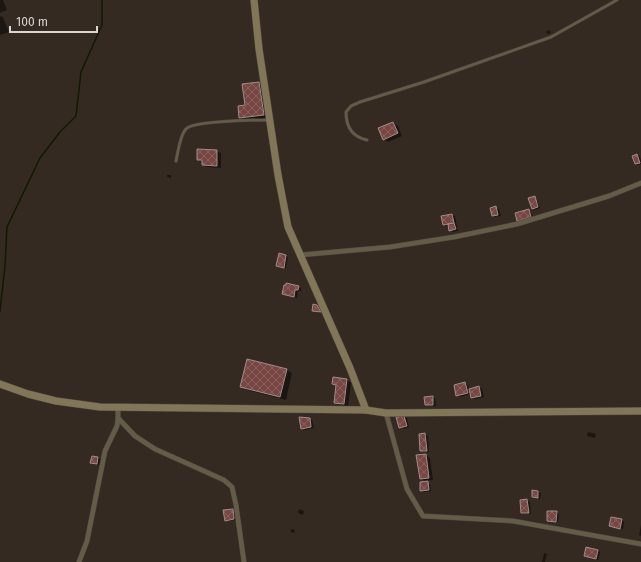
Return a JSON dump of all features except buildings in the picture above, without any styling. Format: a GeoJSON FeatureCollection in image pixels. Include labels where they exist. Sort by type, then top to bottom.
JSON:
{"type":"FeatureCollection","features":[{"type":"Feature","properties":{"kind":"street"},"geometry":{"type":"LineString","coordinates":[[254,0],[269,120],[288,226],[350,368],[366,410]]}},
{"type":"Feature","properties":{"kind":"street"},"geometry":{"type":"LineString","coordinates":[[300,255],[390,247],[454,237],[517,224],[609,196],[641,184]]}},
{"type":"Feature","properties":{"kind":"street"},"geometry":{"type":"LineString","coordinates":[[2,385],[28,394],[56,401],[118,408],[366,410],[386,413],[641,411]]}},
{"type":"Feature","properties":{"kind":"street"},"geometry":{"type":"LineString","coordinates":[[79,562],[87,541],[106,451],[117,426],[118,408]]}},
{"type":"Feature","properties":{"kind":"street"},"geometry":{"type":"LineString","coordinates":[[386,413],[407,489],[423,516],[513,521],[641,544]]}},
{"type":"Feature","properties":{"kind":"street"},"geometry":{"type":"LineString","coordinates":[[118,418],[135,436],[155,449],[224,480],[232,488],[236,505],[244,562]]}},
{"type":"Feature","properties":{"kind":"lane"},"geometry":{"type":"LineString","coordinates":[[367,140],[352,134],[348,126],[346,112],[351,106],[551,37],[617,0]]}},
{"type":"Feature","properties":{"kind":"lane"},"geometry":{"type":"LineString","coordinates":[[176,161],[182,136],[186,128],[189,126],[200,123],[269,120]]}},
{"type":"Feature","properties":{"kind":"waterway"},"geometry":{"type":"LineString","coordinates":[[0,311],[5,266],[7,227],[40,158],[60,132],[76,116],[81,72],[102,25],[102,0]]}}]}
